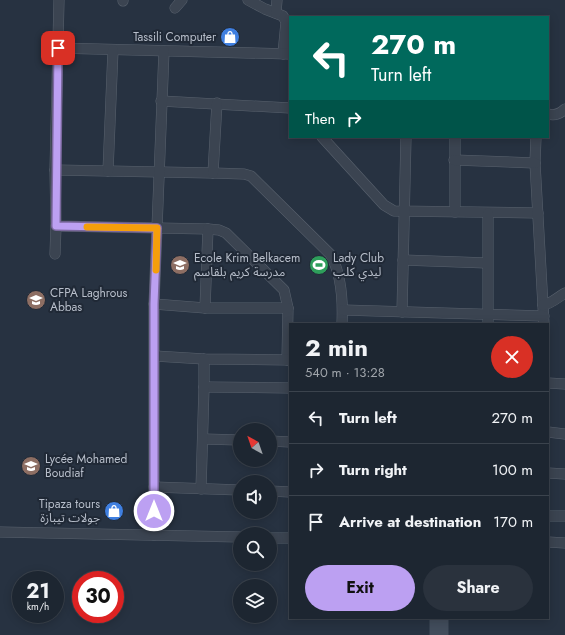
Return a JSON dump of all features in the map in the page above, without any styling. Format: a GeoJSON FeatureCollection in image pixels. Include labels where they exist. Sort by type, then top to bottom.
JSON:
{"type":"FeatureCollection","features":[{"type":"Feature","properties":{"kind":"street"},"geometry":{"type":"LineString","coordinates":[[55,254],[55,170],[60,0]]}},
{"type":"Feature","properties":{"kind":"street"},"geometry":{"type":"LineString","coordinates":[[175,8],[182,0]]}},
{"type":"Feature","properties":{"kind":"street"},"geometry":{"type":"LineString","coordinates":[[276,13],[277,0]]}},
{"type":"Feature","properties":{"kind":"street"},"geometry":{"type":"LineString","coordinates":[[58,48],[287,54],[286,22],[283,16],[253,1]]}},
{"type":"Feature","properties":{"kind":"street"},"geometry":{"type":"LineString","coordinates":[[108,171],[113,50]]}},
{"type":"Feature","properties":{"kind":"street"},"geometry":{"type":"LineString","coordinates":[[154,535],[154,304],[164,51]]}},
{"type":"Feature","properties":{"kind":"street"},"geometry":{"type":"LineString","coordinates":[[161,101],[289,108]]}},
{"type":"Feature","properties":{"kind":"street"},"geometry":{"type":"LineString","coordinates":[[213,173],[217,103]]}},
{"type":"Feature","properties":{"kind":"street"},"geometry":{"type":"LineString","coordinates":[[549,114],[557,115],[565,109]]}},
{"type":"Feature","properties":{"kind":"street"},"geometry":{"type":"LineString","coordinates":[[323,138],[387,208],[394,211],[538,213]]}},
{"type":"Feature","properties":{"kind":"street"},"geometry":{"type":"LineString","coordinates":[[402,312],[403,212],[406,138]]}},
{"type":"Feature","properties":{"kind":"street"},"geometry":{"type":"LineString","coordinates":[[455,138],[455,212]]}},
{"type":"Feature","properties":{"kind":"street"},"geometry":{"type":"LineString","coordinates":[[343,310],[402,312],[488,319],[544,320],[535,163],[536,138]]}},
{"type":"Feature","properties":{"kind":"street"},"geometry":{"type":"LineString","coordinates":[[454,160],[535,163]]}},
{"type":"Feature","properties":{"kind":"street"},"geometry":{"type":"LineString","coordinates":[[55,170],[244,174],[254,178],[330,254],[338,270],[343,310],[342,323]]}},
{"type":"Feature","properties":{"kind":"street"},"geometry":{"type":"LineString","coordinates":[[488,213],[488,319]]}},
{"type":"Feature","properties":{"kind":"street"},"geometry":{"type":"LineString","coordinates":[[56,226],[219,230],[229,236],[280,285],[285,292],[288,308],[289,360],[204,359],[155,356]]}},
{"type":"Feature","properties":{"kind":"street"},"geometry":{"type":"LineString","coordinates":[[206,308],[208,229]]}},
{"type":"Feature","properties":{"kind":"street"},"geometry":{"type":"LineString","coordinates":[[403,260],[487,263]]}},
{"type":"Feature","properties":{"kind":"street"},"geometry":{"type":"LineString","coordinates":[[543,305],[548,305],[565,293]]}},
{"type":"Feature","properties":{"kind":"street"},"geometry":{"type":"LineString","coordinates":[[154,304],[206,308],[288,308]]}},
{"type":"Feature","properties":{"kind":"street"},"geometry":{"type":"LineString","coordinates":[[201,489],[204,359]]}},
{"type":"Feature","properties":{"kind":"street"},"geometry":{"type":"LineString","coordinates":[[549,383],[565,384]]}},
{"type":"Feature","properties":{"kind":"street"},"geometry":{"type":"LineString","coordinates":[[204,387],[289,388]]}},
{"type":"Feature","properties":{"kind":"street"},"geometry":{"type":"LineString","coordinates":[[549,432],[565,434]]}},
{"type":"Feature","properties":{"kind":"street"},"geometry":{"type":"LineString","coordinates":[[203,439],[233,440]]}},
{"type":"Feature","properties":{"kind":"street"},"geometry":{"type":"LineString","coordinates":[[277,441],[289,442]]}},
{"type":"Feature","properties":{"kind":"street"},"geometry":{"type":"LineString","coordinates":[[549,473],[565,474]]}},
{"type":"Feature","properties":{"kind":"street"},"geometry":{"type":"LineString","coordinates":[[154,487],[233,490]]}},
{"type":"Feature","properties":{"kind":"street"},"geometry":{"type":"LineString","coordinates":[[277,491],[289,492]]}},
{"type":"Feature","properties":{"kind":"street"},"geometry":{"type":"LineString","coordinates":[[549,516],[565,516]]}},
{"type":"Feature","properties":{"kind":"street"},"geometry":{"type":"LineString","coordinates":[[0,532],[233,537]]}},
{"type":"Feature","properties":{"kind":"street"},"geometry":{"type":"LineString","coordinates":[[277,538],[289,538]]}},
{"type":"Feature","properties":{"kind":"street"},"geometry":{"type":"LineString","coordinates":[[549,542],[565,543]]}},
{"type":"Feature","properties":{"kind":"taxiway"},"geometry":{"type":"LineString","coordinates":[[439,619],[439,635]]}},
{"type":"Feature","properties":{"kind":"slow traffic"},"geometry":{"type":"LineString","coordinates":[[87,227],[157,228],[156,270]]}},
{"type":"Feature","properties":{"kind":"place","name":"Tassili Computer"},"geometry":{"type":"Point","coordinates":[230,37]}},
{"type":"Feature","properties":{"kind":"place","name":"Ecole Krim Belkacem مدرسة كريم بلقاسم"},"geometry":{"type":"Point","coordinates":[180,265]}},
{"type":"Feature","properties":{"kind":"place","name":"Lady Club ليدي كلب"},"geometry":{"type":"Point","coordinates":[319,265]}},
{"type":"Feature","properties":{"kind":"place","name":"CFPA Laghrous Abbas"},"geometry":{"type":"Point","coordinates":[36,300]}},
{"type":"Feature","properties":{"kind":"place","name":"Lycée Mohamed Boudiaf"},"geometry":{"type":"Point","coordinates":[31,466]}},
{"type":"Feature","properties":{"kind":"place","name":"Tipaza tours جولات تيبازة"},"geometry":{"type":"Point","coordinates":[114,511]}},
{"type":"Feature","properties":{"kind":"route"},"geometry":{"type":"LineString","coordinates":[[58,48],[55,170],[56,226],[157,228],[154,304],[154,511]]}}]}
